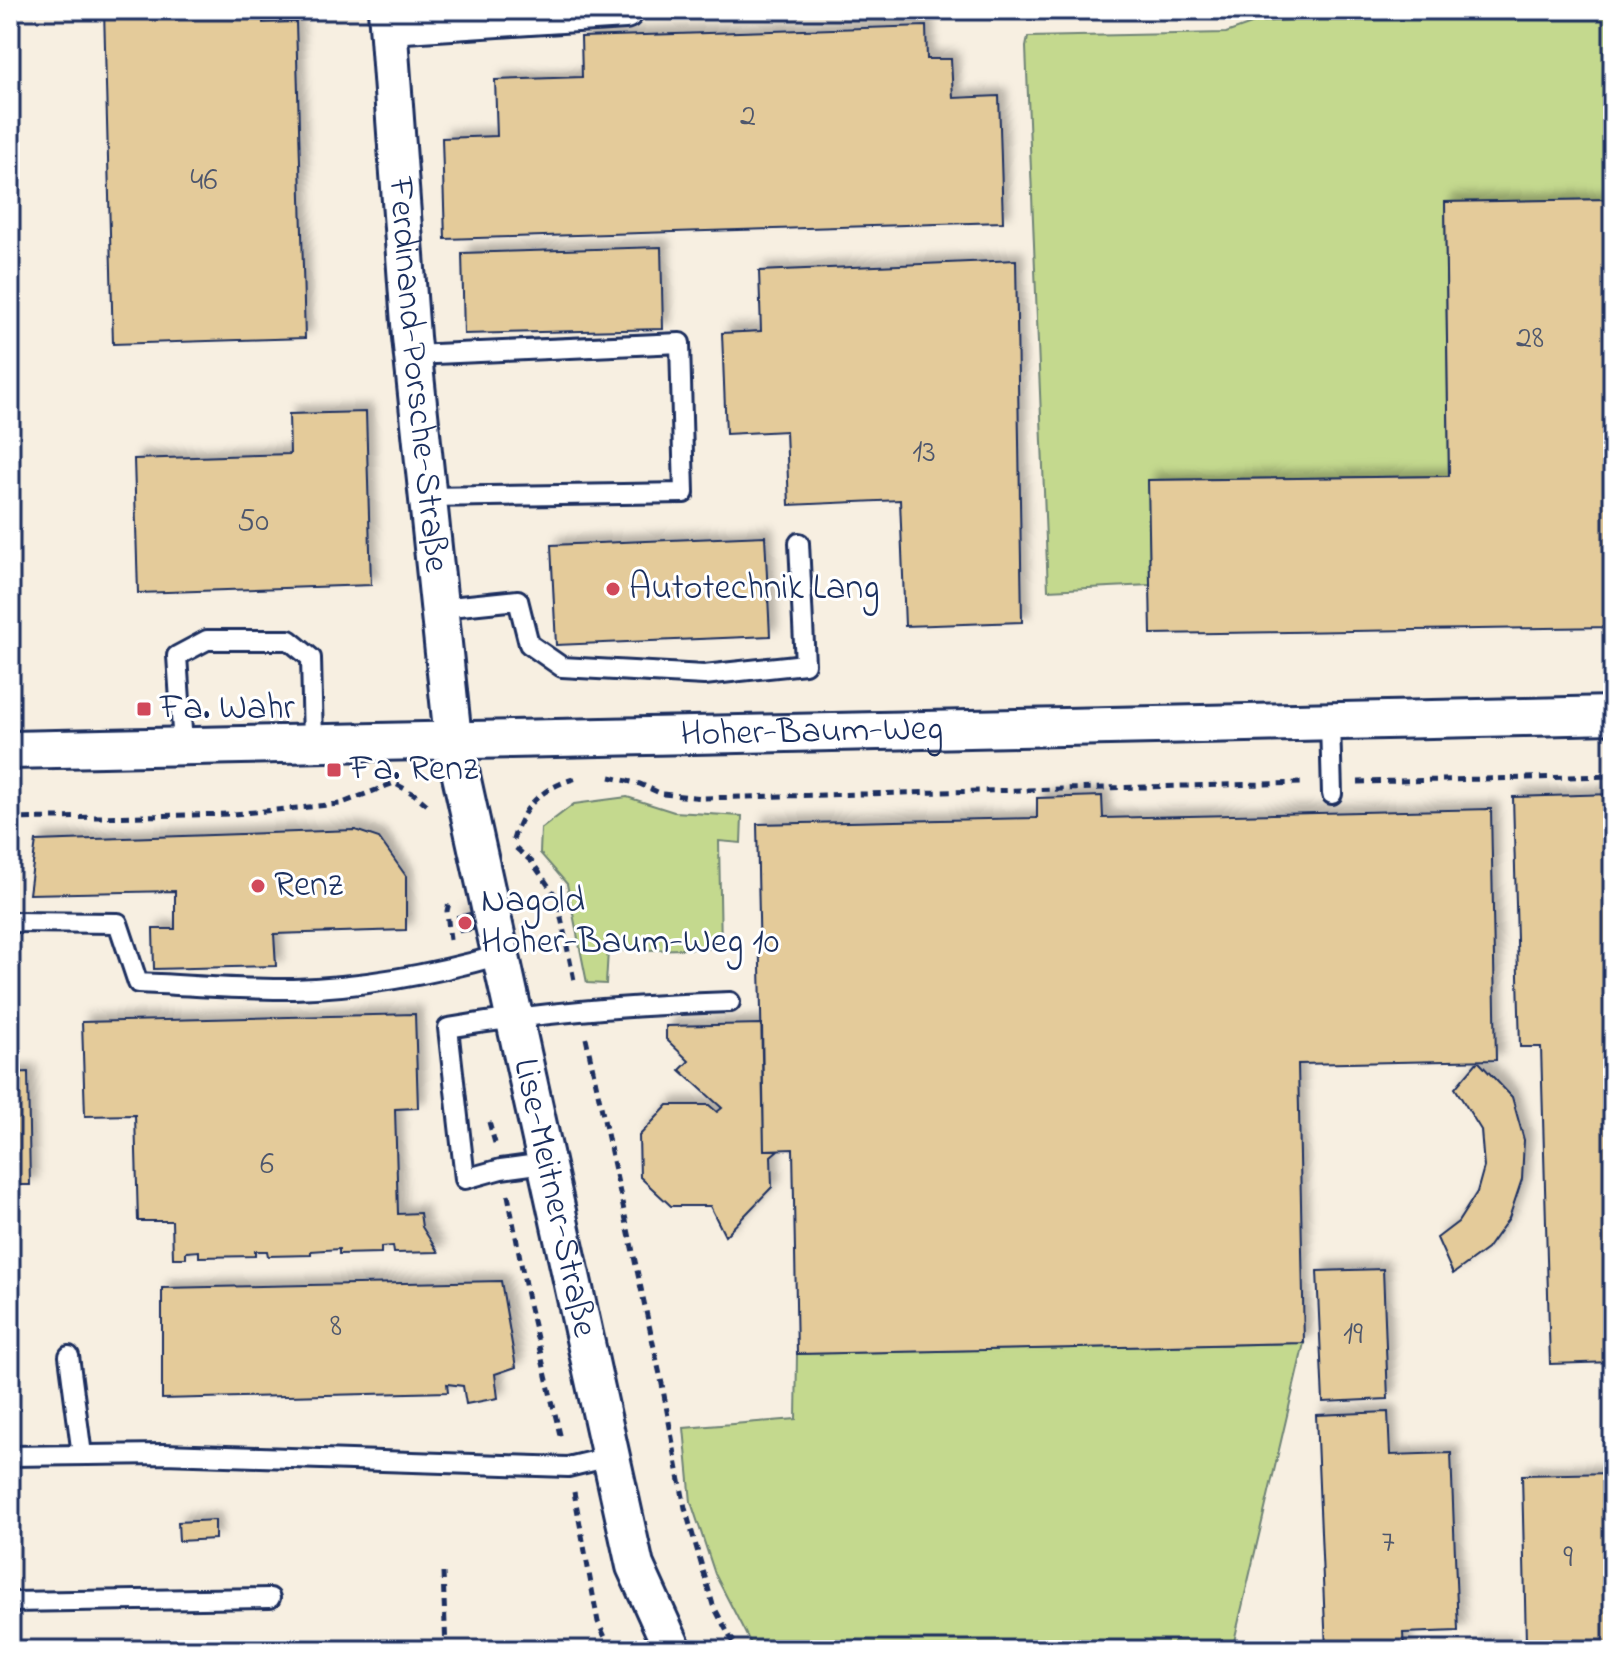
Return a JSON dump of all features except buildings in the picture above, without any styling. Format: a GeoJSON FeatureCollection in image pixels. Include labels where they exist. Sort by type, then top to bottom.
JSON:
{"type":"FeatureCollection","features":[{"type":"Feature","properties":{"kind":"street"},"geometry":{"type":"LineString","coordinates":[[388,18],[625,10]]}},
{"type":"Feature","properties":{"kind":"street","name":"Ferdinand-Porsche-Straße"},"geometry":{"type":"LineString","coordinates":[[388,18],[413,355],[453,739]]}},
{"type":"Feature","properties":{"kind":"street","name":"Hoher-Baum-Weg"},"geometry":{"type":"LineString","coordinates":[[10,750],[1613,715]]}},
{"type":"Feature","properties":{"kind":"street","name":"Lise-Meitner-Straße"},"geometry":{"type":"LineString","coordinates":[[453,739],[635,1566],[673,1650]]}},
{"type":"Feature","properties":{"kind":"lane"},"geometry":{"type":"LineString","coordinates":[[413,355],[680,343],[684,493],[428,497]]}},
{"type":"Feature","properties":{"kind":"lane"},"geometry":{"type":"LineString","coordinates":[[440,608],[518,600],[529,644],[562,667],[704,675],[805,664],[799,543]]}},
{"type":"Feature","properties":{"kind":"lane"},"geometry":{"type":"LineString","coordinates":[[183,745],[177,656],[207,640],[289,640],[311,658],[313,742]]}},
{"type":"Feature","properties":{"kind":"lane"},"geometry":{"type":"LineString","coordinates":[[1330,722],[1332,788]]}},
{"type":"Feature","properties":{"kind":"lane"},"geometry":{"type":"LineString","coordinates":[[10,922],[118,923],[138,983],[293,989],[457,968],[500,955]]}},
{"type":"Feature","properties":{"kind":"lane"},"geometry":{"type":"LineString","coordinates":[[545,1163],[501,1169],[465,1179],[448,1028],[513,1016],[643,1005],[730,1002]]}},
{"type":"Feature","properties":{"kind":"lane"},"geometry":{"type":"LineString","coordinates":[[69,1356],[82,1455]]}},
{"type":"Feature","properties":{"kind":"lane"},"geometry":{"type":"LineString","coordinates":[[10,1456],[164,1454],[568,1467],[610,1457]]}},
{"type":"Feature","properties":{"kind":"lane"},"geometry":{"type":"LineString","coordinates":[[10,1602],[270,1598]]}},
{"type":"Feature","properties":{"kind":"path"},"geometry":{"type":"LineString","coordinates":[[588,775],[555,784],[536,798],[516,828],[512,843],[532,862],[557,898],[662,1384],[685,1508],[713,1605],[730,1637],[741,1650]]}},
{"type":"Feature","properties":{"kind":"path"},"geometry":{"type":"LineString","coordinates":[[603,776],[640,784],[662,794],[703,798],[1332,788],[1613,776]]}},
{"type":"Feature","properties":{"kind":"path"},"geometry":{"type":"LineString","coordinates":[[10,819],[248,813],[340,804],[394,783],[414,794],[432,810]]}},
{"type":"Feature","properties":{"kind":"path"},"geometry":{"type":"LineString","coordinates":[[450,898],[448,930],[457,968]]}},
{"type":"Feature","properties":{"kind":"path"},"geometry":{"type":"LineString","coordinates":[[487,1113],[513,1214],[528,1300],[568,1467],[598,1622],[611,1650]]}},
{"type":"Feature","properties":{"kind":"path"},"geometry":{"type":"LineString","coordinates":[[443,1573],[446,1650]]}},
{"type":"Feature","properties":{"kind":"shaded area"},"geometry":{"type":"Polygon","coordinates":[[[10,10],[1455,10],[1257,22],[1226,33],[1028,38],[1048,589],[1148,480],[1445,202],[1613,199],[1613,1650],[1232,1650],[1304,1344],[795,1391],[796,1419],[684,1428],[691,1502],[715,1574],[754,1650],[10,1650],[10,10]]]}},
{"type":"Feature","properties":{"kind":"green space"},"geometry":{"type":"Polygon","coordinates":[[[1455,10],[1613,10],[1613,199],[1445,202],[1449,476],[1149,480],[1150,585],[1048,590],[1028,37],[1226,33],[1257,22],[1455,10]]]}},
{"type":"Feature","properties":{"kind":"green space"},"geometry":{"type":"Polygon","coordinates":[[[627,797],[674,812],[742,816],[741,843],[719,841],[721,948],[608,951],[606,984],[587,983],[567,884],[540,853],[541,829],[574,804],[627,797]]]}},
{"type":"Feature","properties":{"kind":"green space"},"geometry":{"type":"Polygon","coordinates":[[[1304,1343],[1232,1650],[754,1650],[715,1574],[691,1502],[684,1428],[796,1419],[797,1354],[1304,1343]]]}},
{"type":"Feature","properties":{"kind":"place","name":"Autotechnik Lang"},"geometry":{"type":"Point","coordinates":[613,589]}},
{"type":"Feature","properties":{"kind":"place","name":"Fa. Wahr"},"geometry":{"type":"Point","coordinates":[144,709]}},
{"type":"Feature","properties":{"kind":"place","name":"Fa. Renz"},"geometry":{"type":"Point","coordinates":[334,770]}},
{"type":"Feature","properties":{"kind":"place","name":"Renz"},"geometry":{"type":"Point","coordinates":[258,886]}},
{"type":"Feature","properties":{"kind":"place","name":"Nagold Hoher-Baum-Weg 10"},"geometry":{"type":"Point","coordinates":[465,923]}}]}
